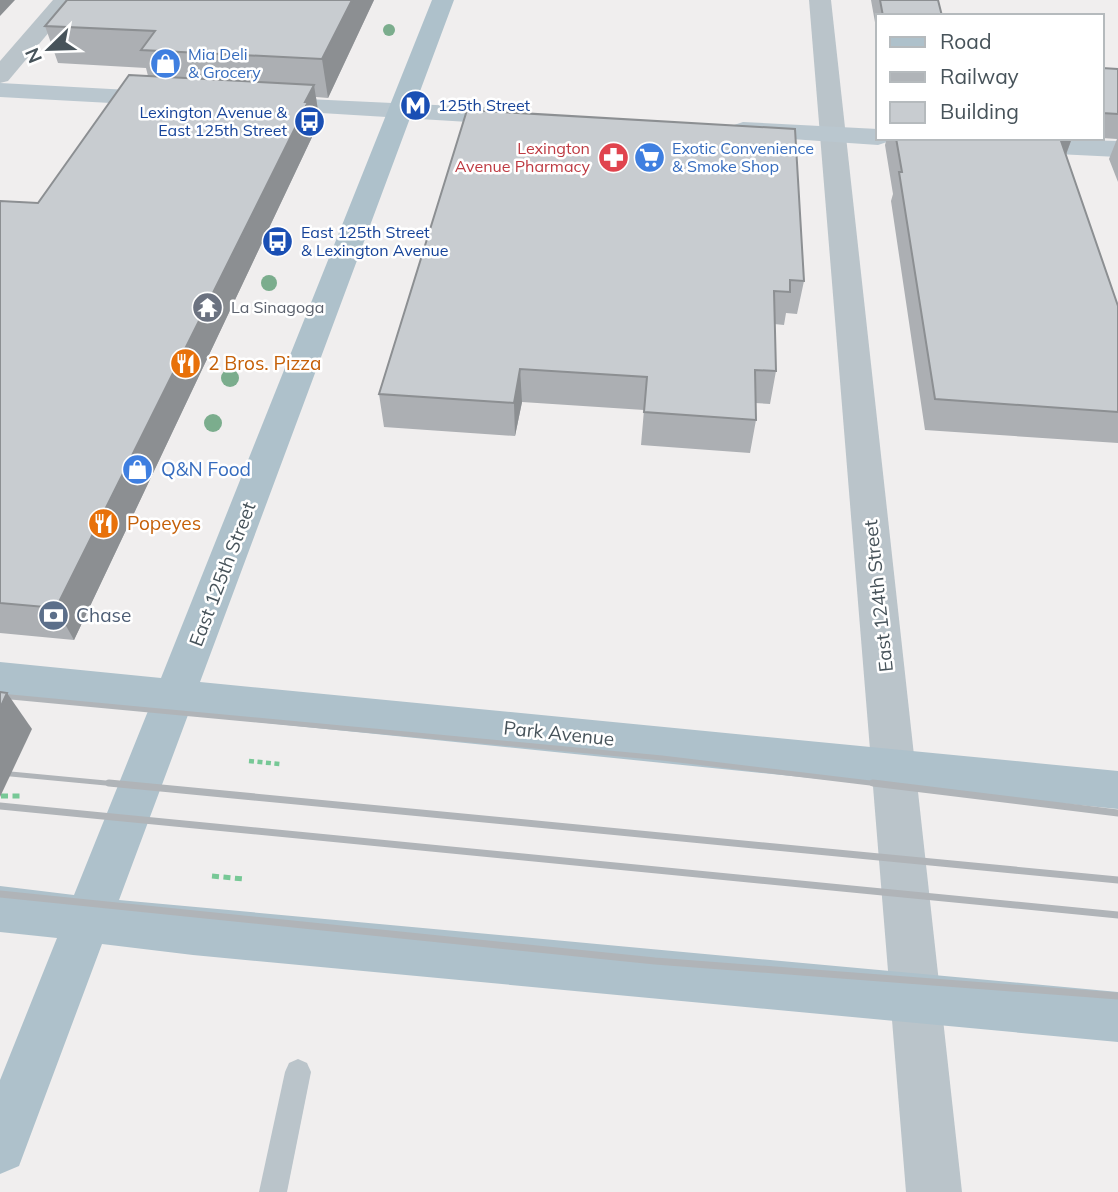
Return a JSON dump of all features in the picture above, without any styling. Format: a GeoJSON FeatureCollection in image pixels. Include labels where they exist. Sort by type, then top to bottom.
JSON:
{"type":"FeatureCollection","features":[{"type":"Feature","properties":{"kind":"main road","name":"East 125th Street"},"geometry":{"type":"LineString","coordinates":[[0,1147],[443,0]]}},
{"type":"Feature","properties":{"kind":"main road"},"geometry":{"type":"LineString","coordinates":[[0,90],[196,100]]}},
{"type":"Feature","properties":{"kind":"main road"},"geometry":{"type":"LineString","coordinates":[[236,103],[537,118]]}},
{"type":"Feature","properties":{"kind":"main road"},"geometry":{"type":"LineString","coordinates":[[717,128],[876,137]]}},
{"type":"Feature","properties":{"kind":"main road"},"geometry":{"type":"LineString","coordinates":[[985,142],[1118,149]]}},
{"type":"Feature","properties":{"kind":"main road","name":"Park Avenue"},"geometry":{"type":"LineString","coordinates":[[0,679],[174,694],[1118,790]]}},
{"type":"Feature","properties":{"kind":"main road"},"geometry":{"type":"LineString","coordinates":[[0,909],[193,932],[1118,1017]]}},
{"type":"Feature","properties":{"kind":"street"},"geometry":{"type":"LineString","coordinates":[[0,76],[65,0]]}},
{"type":"Feature","properties":{"kind":"street","name":"East 124th Street"},"geometry":{"type":"LineString","coordinates":[[820,0],[934,1192]]}},
{"type":"Feature","properties":{"kind":"lane"},"geometry":{"type":"LineString","coordinates":[[274,1192],[298,1072]]}},
{"type":"Feature","properties":{"kind":"path"},"geometry":{"type":"LineString","coordinates":[[249,761],[280,764]]}},
{"type":"Feature","properties":{"kind":"path"},"geometry":{"type":"LineString","coordinates":[[1,796],[21,796]]}},
{"type":"Feature","properties":{"kind":"path"},"geometry":{"type":"LineString","coordinates":[[212,876],[244,878]]}},
{"type":"Feature","properties":{"kind":"building"},"geometry":{"type":"Polygon","coordinates":[[[67,0],[352,0],[322,59],[141,50],[155,31],[45,26],[67,0]]]}},
{"type":"Feature","properties":{"kind":"building"},"geometry":{"type":"Polygon","coordinates":[[[880,0],[938,0],[942,14],[883,14],[880,0]]]}},
{"type":"Feature","properties":{"kind":"building"},"geometry":{"type":"Polygon","coordinates":[[[1104,68],[1118,69],[1118,114],[1104,113],[1104,68]]]}},
{"type":"Feature","properties":{"kind":"building"},"geometry":{"type":"Polygon","coordinates":[[[129,75],[314,85],[305,102],[308,102],[56,608],[0,603],[0,201],[38,203],[129,75]]]}},
{"type":"Feature","properties":{"kind":"building"},"geometry":{"type":"Polygon","coordinates":[[[467,110],[795,129],[804,281],[790,280],[790,292],[774,291],[776,371],[755,370],[756,420],[644,412],[647,377],[520,369],[514,403],[379,394],[467,110]]]}},
{"type":"Feature","properties":{"kind":"building"},"geometry":{"type":"Polygon","coordinates":[[[896,140],[1061,140],[1118,306],[1118,412],[935,399],[899,172],[902,172],[896,140]]]}},
{"type":"Feature","properties":{"kind":"building"},"geometry":{"type":"Polygon","coordinates":[[[0,692],[7,693],[0,708],[0,692]]]}},
{"type":"Feature","properties":{"kind":"railway"},"geometry":{"type":"LineString","coordinates":[[0,696],[662,758],[887,785]]}},
{"type":"Feature","properties":{"kind":"railway"},"geometry":{"type":"LineString","coordinates":[[0,773],[127,785]]}},
{"type":"Feature","properties":{"kind":"railway"},"geometry":{"type":"LineString","coordinates":[[109,783],[1118,880]]}},
{"type":"Feature","properties":{"kind":"railway"},"geometry":{"type":"LineString","coordinates":[[873,783],[1118,813]]}},
{"type":"Feature","properties":{"kind":"railway"},"geometry":{"type":"LineString","coordinates":[[0,806],[1118,915]]}},
{"type":"Feature","properties":{"kind":"railway"},"geometry":{"type":"LineString","coordinates":[[0,894],[655,961],[1118,996]]}},
{"type":"Feature","properties":{"kind":"place","name":"Mia Deli & Grocery"},"geometry":{"type":"Point","coordinates":[165,63]}},
{"type":"Feature","properties":{"kind":"place","name":"125th Street"},"geometry":{"type":"Point","coordinates":[415,105]}},
{"type":"Feature","properties":{"kind":"place","name":"Lexington Avenue & East 125th Street"},"geometry":{"type":"Point","coordinates":[310,121]}},
{"type":"Feature","properties":{"kind":"place","name":"Lexington Avenue Pharmacy"},"geometry":{"type":"Point","coordinates":[613,157]}},
{"type":"Feature","properties":{"kind":"place","name":"Exotic Convenience & Smoke Shop"},"geometry":{"type":"Point","coordinates":[649,157]}},
{"type":"Feature","properties":{"kind":"place","name":"East 125th Street & Lexington Avenue"},"geometry":{"type":"Point","coordinates":[278,241]}},
{"type":"Feature","properties":{"kind":"place","name":"La Sinagoga"},"geometry":{"type":"Point","coordinates":[208,307]}},
{"type":"Feature","properties":{"kind":"place","name":"2 Bros. Pizza"},"geometry":{"type":"Point","coordinates":[185,363]}},
{"type":"Feature","properties":{"kind":"place","name":"Q&N Food"},"geometry":{"type":"Point","coordinates":[138,469]}},
{"type":"Feature","properties":{"kind":"place","name":"Popeyes"},"geometry":{"type":"Point","coordinates":[104,523]}},
{"type":"Feature","properties":{"kind":"place","name":"Chase"},"geometry":{"type":"Point","coordinates":[53,615]}}]}
